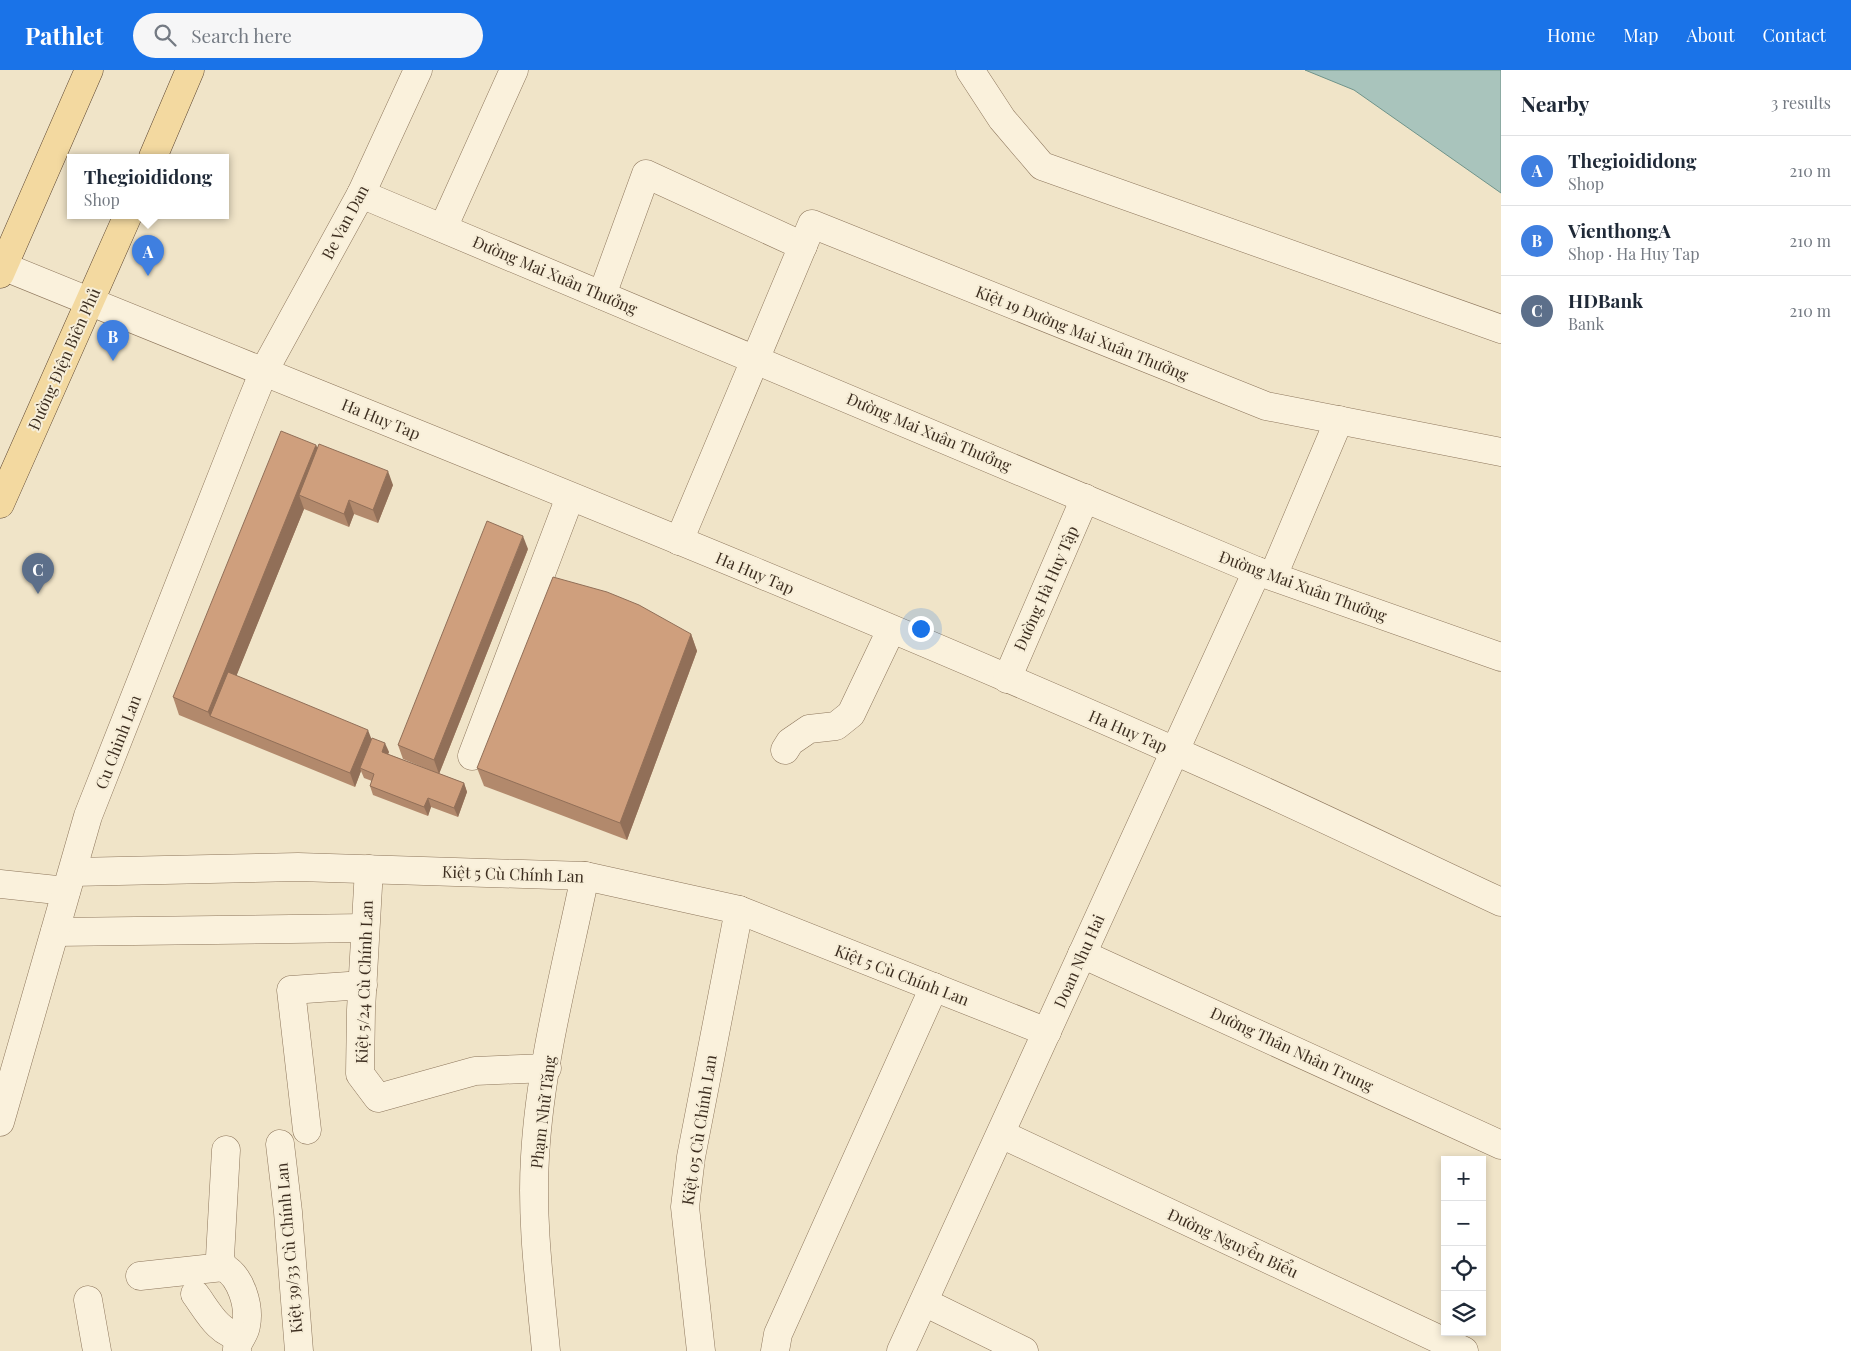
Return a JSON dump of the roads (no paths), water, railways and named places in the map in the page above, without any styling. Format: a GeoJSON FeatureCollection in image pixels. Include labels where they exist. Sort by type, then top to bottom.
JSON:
{"type":"FeatureCollection","features":[{"type":"Feature","properties":{"kind":"main road"},"geometry":{"type":"LineString","coordinates":[[1,269],[89,70]]}},
{"type":"Feature","properties":{"kind":"main road"},"geometry":{"type":"LineString","coordinates":[[154,154],[190,70]]}},
{"type":"Feature","properties":{"kind":"main road","name":"Đường Điện Biên Phủ"},"geometry":{"type":"LineString","coordinates":[[0,504],[126,219]]}},
{"type":"Feature","properties":{"kind":"street","name":"Be Van Dan"},"geometry":{"type":"LineString","coordinates":[[264,371],[361,194],[418,70]]}},
{"type":"Feature","properties":{"kind":"street"},"geometry":{"type":"LineString","coordinates":[[443,228],[514,70]]}},
{"type":"Feature","properties":{"kind":"street"},"geometry":{"type":"LineString","coordinates":[[970,70],[1002,119],[1042,166],[1501,329]]}},
{"type":"Feature","properties":{"kind":"street"},"geometry":{"type":"LineString","coordinates":[[602,295],[646,174],[803,246]]}},
{"type":"Feature","properties":{"kind":"street","name":"Đường Mai Xuân Thưởng"},"geometry":{"type":"LineString","coordinates":[[361,194],[1265,574],[1501,657]]}},
{"type":"Feature","properties":{"kind":"street","name":"Kiệt 19 Đường Mai Xuân Thưởng"},"geometry":{"type":"LineString","coordinates":[[755,360],[812,224],[1266,406],[1501,452]]}},
{"type":"Feature","properties":{"kind":"street","name":"Ha Huy Tap"},"geometry":{"type":"LineString","coordinates":[[1,269],[264,371],[891,630],[1174,750],[1501,902]]}},
{"type":"Feature","properties":{"kind":"street"},"geometry":{"type":"LineString","coordinates":[[679,541],[755,360]]}},
{"type":"Feature","properties":{"kind":"street","name":"Cu Chinh Lan"},"geometry":{"type":"LineString","coordinates":[[0,1122],[88,816],[264,371]]}},
{"type":"Feature","properties":{"kind":"street","name":"Doan Nhu Hai"},"geometry":{"type":"LineString","coordinates":[[901,1351],[1174,750],[1265,574],[1339,420]]}},
{"type":"Feature","properties":{"kind":"street"},"geometry":{"type":"LineString","coordinates":[[472,756],[570,497]]}},
{"type":"Feature","properties":{"kind":"street","name":"Đường Hà Huy Tập"},"geometry":{"type":"LineString","coordinates":[[1007,679],[1085,498]]}},
{"type":"Feature","properties":{"kind":"street"},"geometry":{"type":"LineString","coordinates":[[785,750],[790,742],[809,729],[836,726],[851,714],[891,630]]}},
{"type":"Feature","properties":{"kind":"street","name":"Kiệt 5 Cù Chính Lan"},"geometry":{"type":"LineString","coordinates":[[0,884],[69,882],[298,867],[585,876],[738,910],[1047,1032]]}},
{"type":"Feature","properties":{"kind":"street","name":"Kiệt 5/24 Cù Chính Lan"},"geometry":{"type":"LineString","coordinates":[[369,869],[360,1074],[378,1098],[475,1071],[546,1068]]}},
{"type":"Feature","properties":{"kind":"street","name":"Phạm Nhữ Tăng"},"geometry":{"type":"LineString","coordinates":[[546,1351],[536,1233],[535,1157],[546,1068],[585,876]]}},
{"type":"Feature","properties":{"kind":"street","name":"Kiệt 05 Cù Chính Lan"},"geometry":{"type":"LineString","coordinates":[[701,1351],[685,1207],[691,1157],[738,910]]}},
{"type":"Feature","properties":{"kind":"street"},"geometry":{"type":"LineString","coordinates":[[55,932],[366,928]]}},
{"type":"Feature","properties":{"kind":"street","name":"Đường Thân Nhân Trung"},"geometry":{"type":"LineString","coordinates":[[1082,954],[1501,1145]]}},
{"type":"Feature","properties":{"kind":"street"},"geometry":{"type":"LineString","coordinates":[[307,1130],[291,990],[363,985]]}},
{"type":"Feature","properties":{"kind":"street"},"geometry":{"type":"LineString","coordinates":[[774,1351],[778,1334],[934,987]]}},
{"type":"Feature","properties":{"kind":"street","name":"Đường Nguyễn Biểu"},"geometry":{"type":"LineString","coordinates":[[1001,1134],[1464,1351]]}},
{"type":"Feature","properties":{"kind":"street","name":"Kiệt 39/33 Cù Chính Lan"},"geometry":{"type":"LineString","coordinates":[[280,1144],[288,1212],[299,1351]]}},
{"type":"Feature","properties":{"kind":"street"},"geometry":{"type":"LineString","coordinates":[[223,1267],[220,1257],[226,1150]]}},
{"type":"Feature","properties":{"kind":"street"},"geometry":{"type":"LineString","coordinates":[[140,1276],[223,1267],[232,1271],[242,1291],[247,1316],[246,1328],[239,1344],[224,1330],[195,1294]]}},
{"type":"Feature","properties":{"kind":"street"},"geometry":{"type":"LineString","coordinates":[[88,1300],[96,1351]]}},
{"type":"Feature","properties":{"kind":"street"},"geometry":{"type":"LineString","coordinates":[[924,1302],[1024,1351]]}},
{"type":"Feature","properties":{"kind":"water"},"geometry":{"type":"Polygon","coordinates":[[[1305,70],[1501,70],[1501,193],[1354,90],[1305,70]]]}},
{"type":"Feature","properties":{"kind":"place","name":"Thegioididong"},"geometry":{"type":"Point","coordinates":[148,276]}},
{"type":"Feature","properties":{"kind":"place","name":"VienthongA"},"geometry":{"type":"Point","coordinates":[113,361]}},
{"type":"Feature","properties":{"kind":"place","name":"HDBank"},"geometry":{"type":"Point","coordinates":[38,594]}}]}
